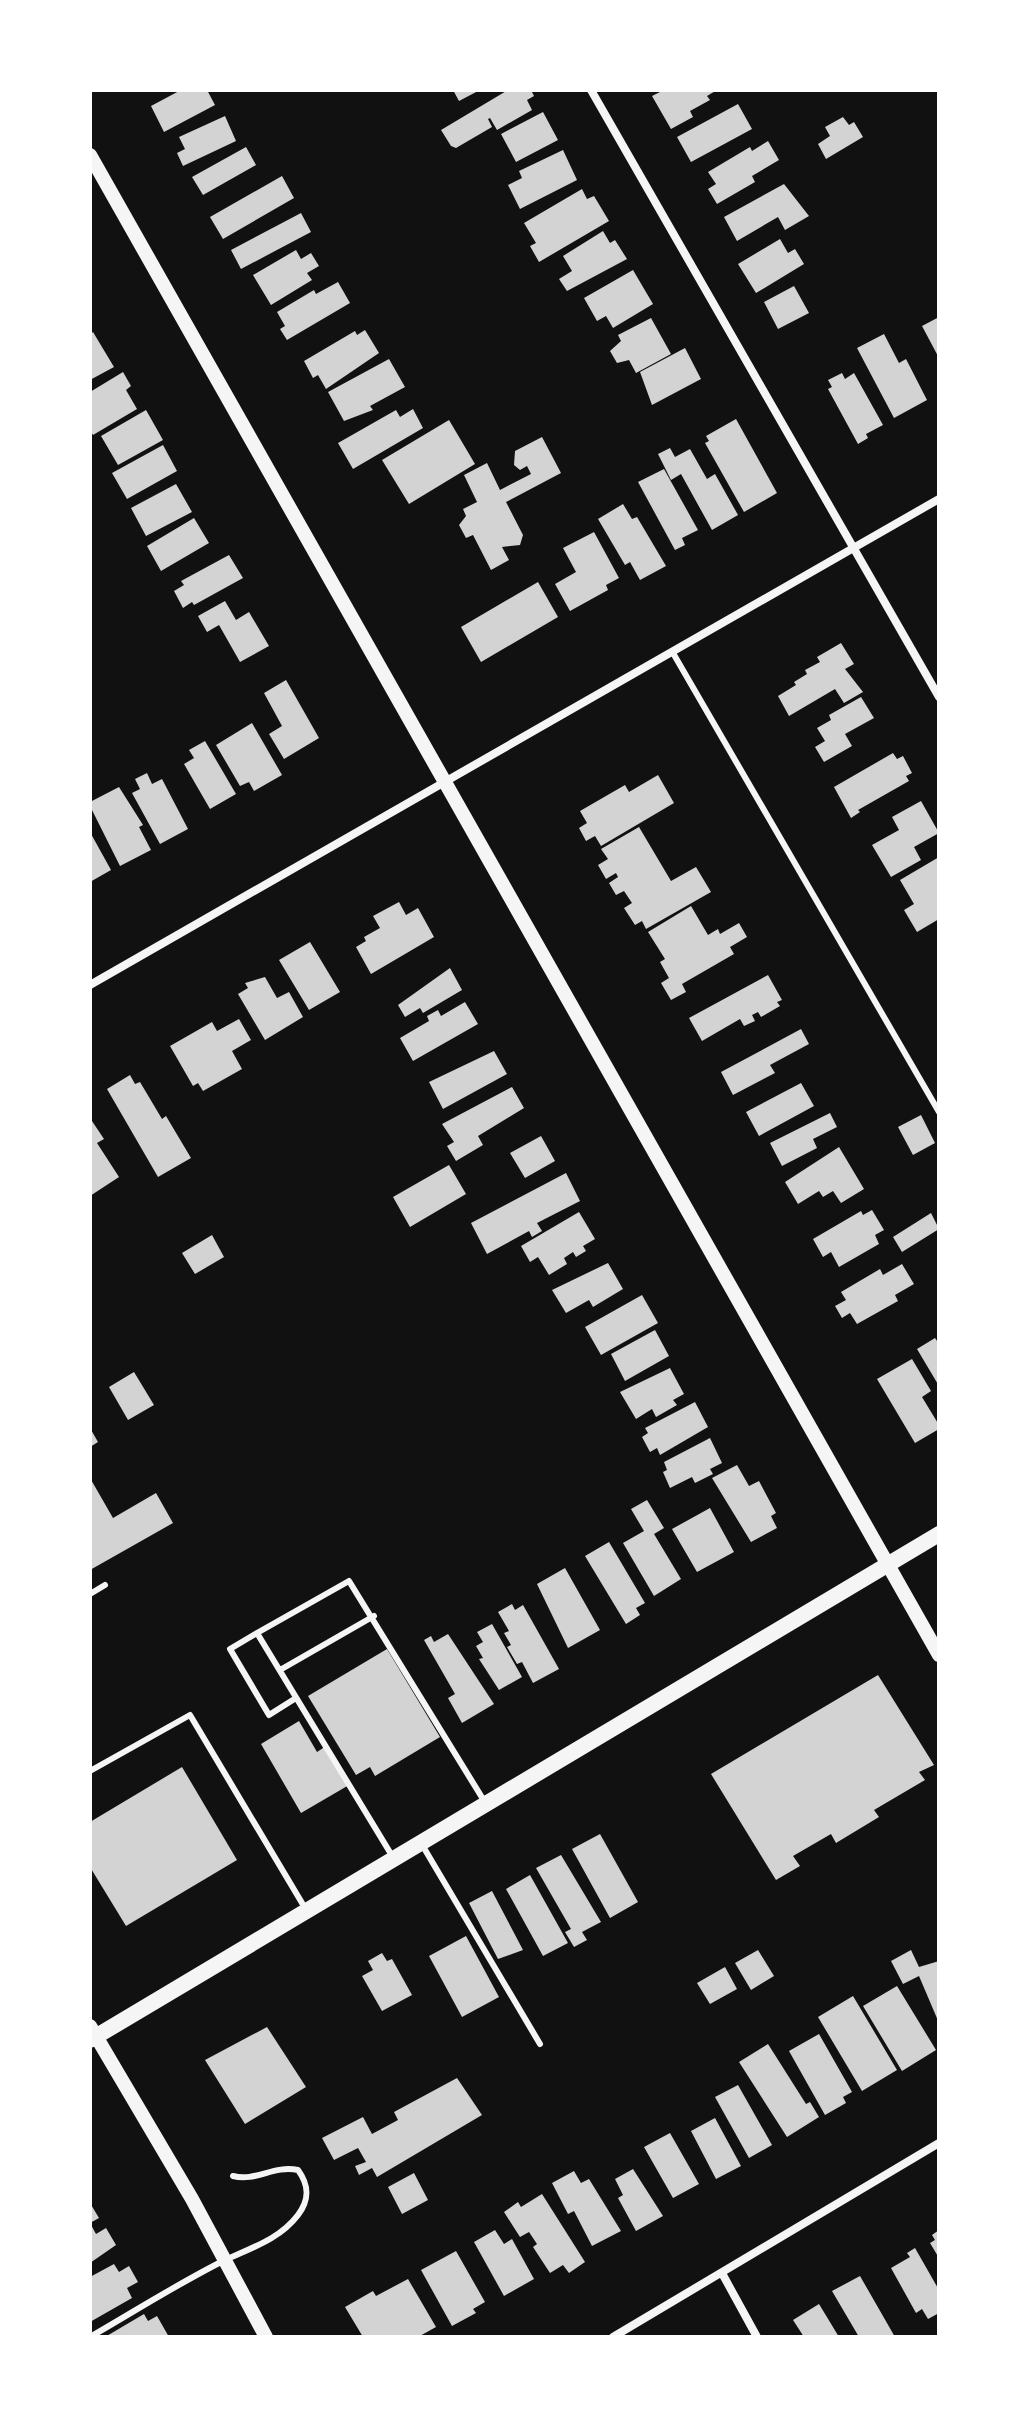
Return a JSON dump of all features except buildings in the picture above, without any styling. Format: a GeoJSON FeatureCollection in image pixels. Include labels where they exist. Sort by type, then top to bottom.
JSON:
{"type":"FeatureCollection","features":[{"type":"Feature","properties":{"kind":"main road"},"geometry":{"type":"LineString","coordinates":[[92,2034],[307,1911],[939,1534]]}},
{"type":"Feature","properties":{"kind":"street"},"geometry":{"type":"LineString","coordinates":[[591,90],[939,697]]}},
{"type":"Feature","properties":{"kind":"street"},"geometry":{"type":"LineString","coordinates":[[90,155],[939,1655]]}},
{"type":"Feature","properties":{"kind":"street"},"geometry":{"type":"LineString","coordinates":[[90,985],[445,785],[939,499]]}},
{"type":"Feature","properties":{"kind":"street"},"geometry":{"type":"LineString","coordinates":[[92,2034],[225,2260],[266,2337]]}},
{"type":"Feature","properties":{"kind":"street"},"geometry":{"type":"LineString","coordinates":[[613,2337],[723,2275],[939,2143]]}},
{"type":"Feature","properties":{"kind":"street"},"geometry":{"type":"LineString","coordinates":[[723,2275],[757,2337]]}},
{"type":"Feature","properties":{"kind":"lane"},"geometry":{"type":"LineString","coordinates":[[673,653],[939,1112]]}},
{"type":"Feature","properties":{"kind":"lane"},"geometry":{"type":"LineString","coordinates":[[296,1698],[269,1715],[230,1649],[349,1581],[374,1616],[486,1804]]}},
{"type":"Feature","properties":{"kind":"lane"},"geometry":{"type":"LineString","coordinates":[[90,1594],[105,1585]]}},
{"type":"Feature","properties":{"kind":"lane"},"geometry":{"type":"LineString","coordinates":[[280,1670],[374,1616]]}},
{"type":"Feature","properties":{"kind":"lane"},"geometry":{"type":"LineString","coordinates":[[257,1633],[394,1859]]}},
{"type":"Feature","properties":{"kind":"lane"},"geometry":{"type":"LineString","coordinates":[[90,1771],[190,1715],[307,1911]]}},
{"type":"Feature","properties":{"kind":"lane"},"geometry":{"type":"LineString","coordinates":[[421,1843],[540,2044]]}},
{"type":"Feature","properties":{"kind":"lane"},"geometry":{"type":"LineString","coordinates":[[90,2337],[225,2260],[262,2244],[298,2215],[307,2198],[307,2183],[298,2170],[283,2167],[247,2180],[233,2176]]}}]}
